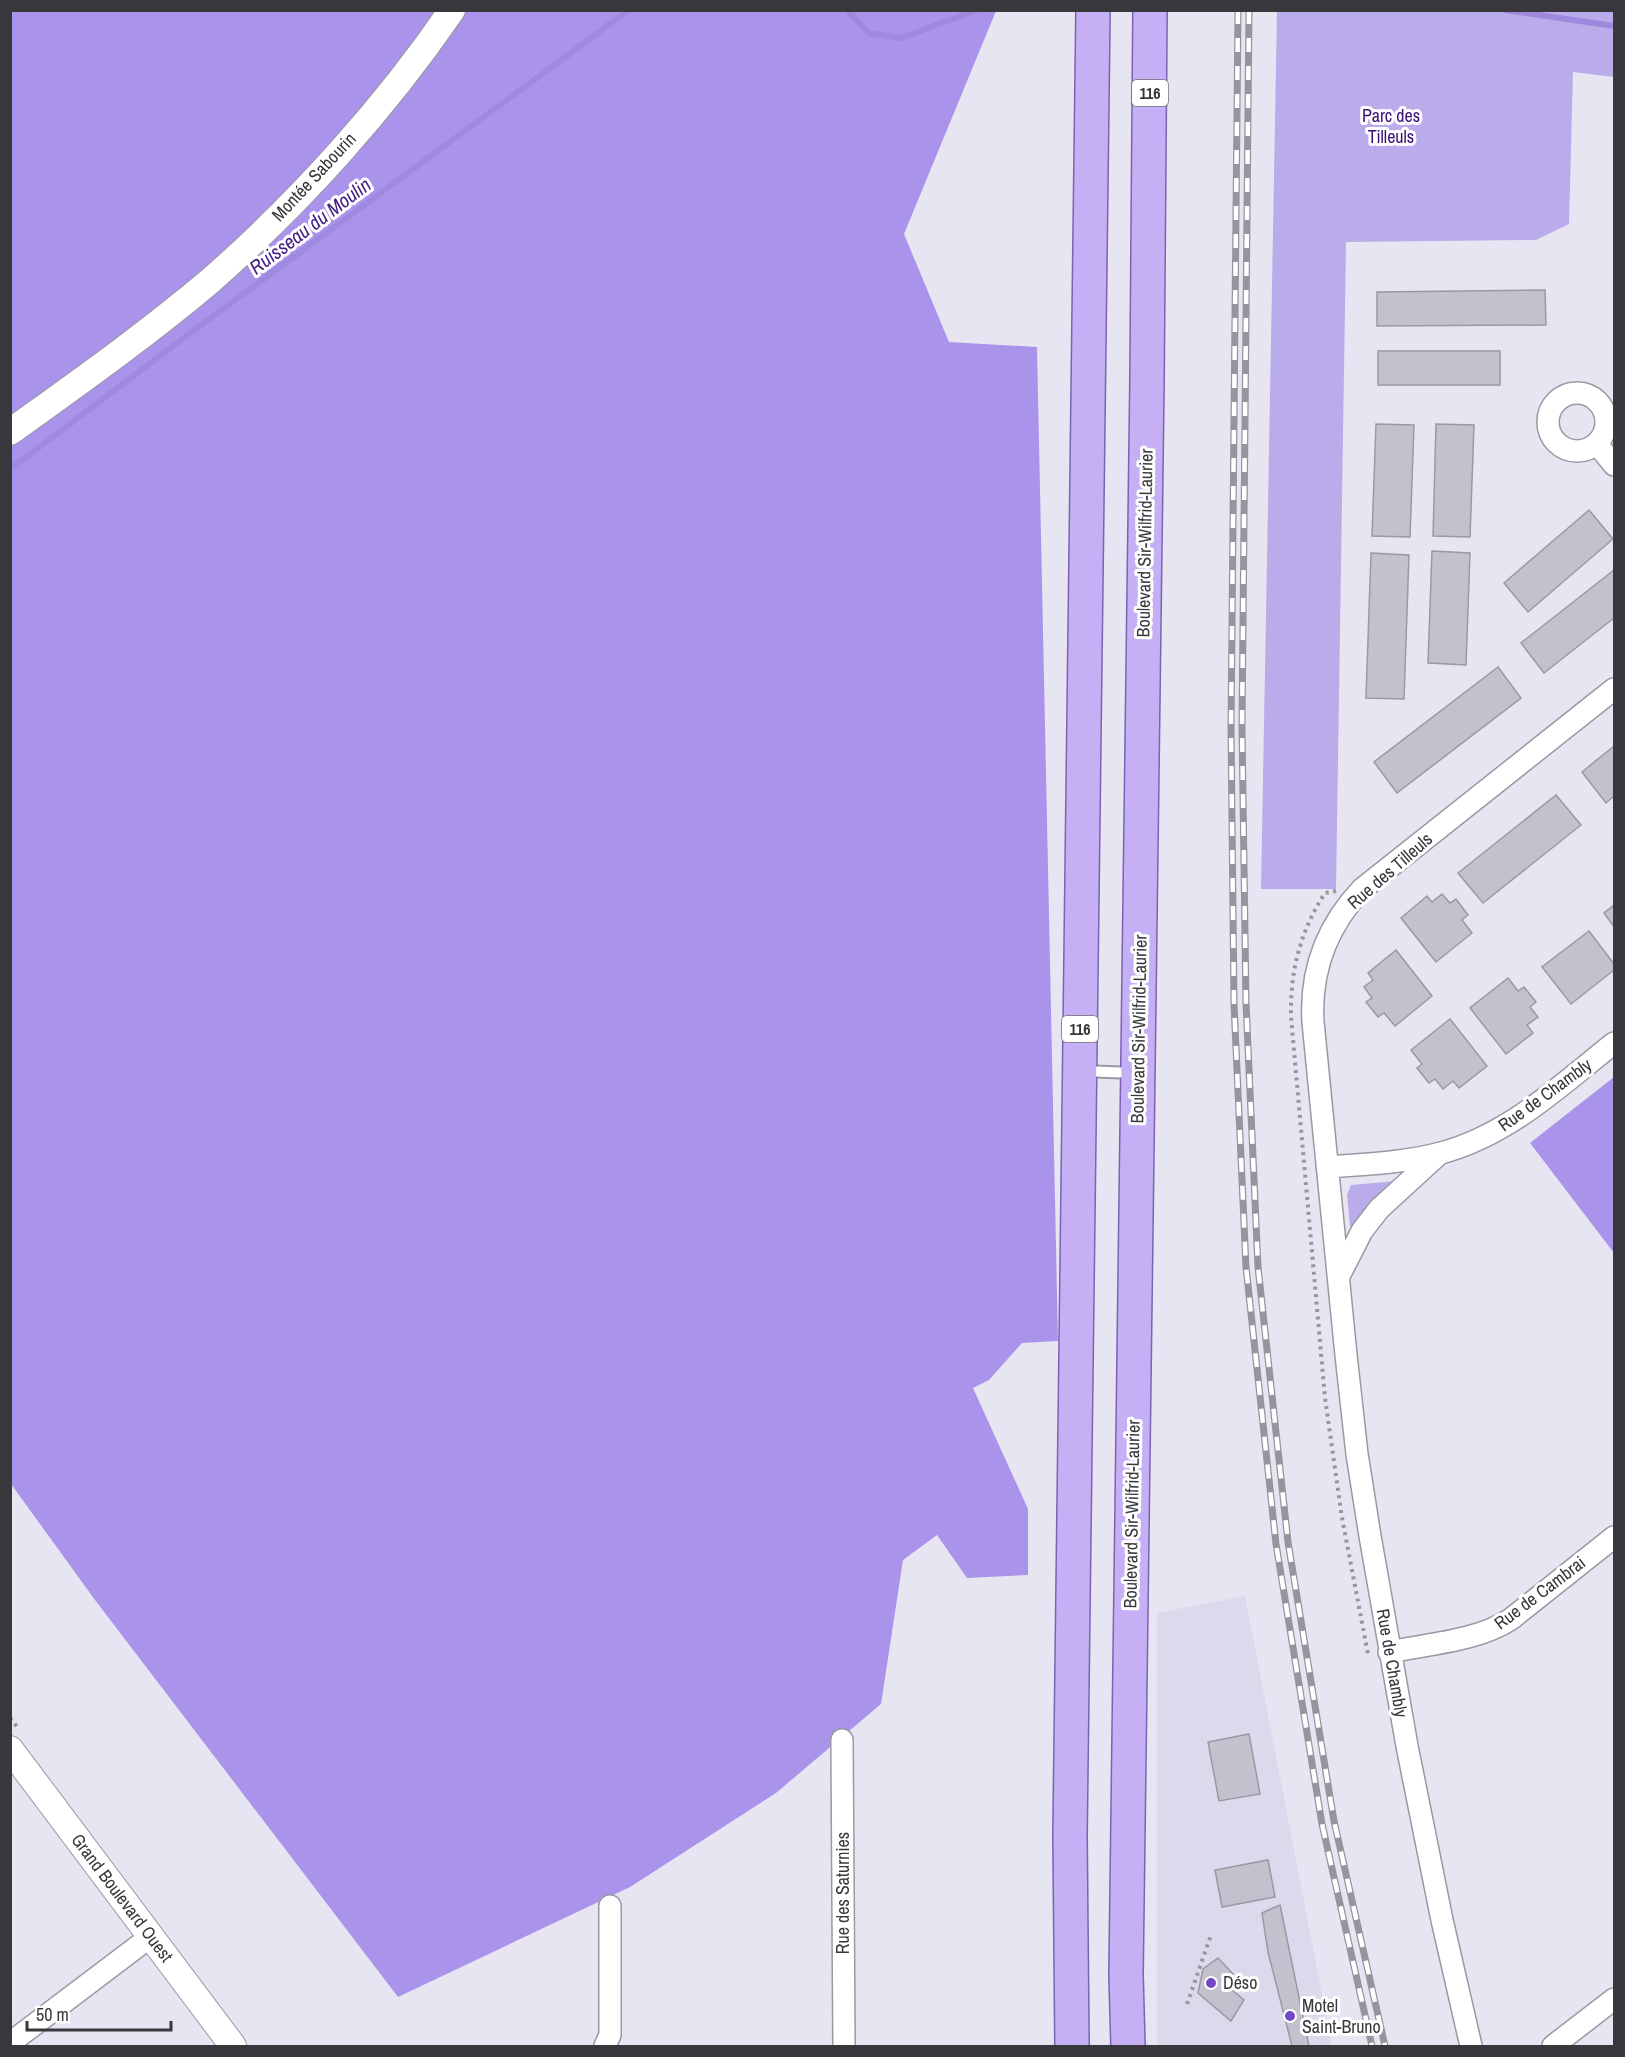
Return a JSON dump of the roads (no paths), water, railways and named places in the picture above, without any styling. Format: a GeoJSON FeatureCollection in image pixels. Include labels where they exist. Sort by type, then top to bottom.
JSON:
{"type":"FeatureCollection","features":[{"type":"Feature","properties":{"kind":"main road","name":"116"},"geometry":{"type":"LineString","coordinates":[[1072,2046],[1070,1846],[1093,10]]}},
{"type":"Feature","properties":{"kind":"main road","name":"Boulevard Sir-Wilfrid-Laurier"},"geometry":{"type":"LineString","coordinates":[[1128,2046],[1126,1975],[1150,10]]}},
{"type":"Feature","properties":{"kind":"street","name":"Montée Sabourin"},"geometry":{"type":"LineString","coordinates":[[10,432],[159,322],[253,241],[369,118],[452,10]]}},
{"type":"Feature","properties":{"kind":"street"},"geometry":{"type":"LineString","coordinates":[[1597,444],[1614,465]]}},
{"type":"Feature","properties":{"kind":"street","name":"Rue des Tilleuls"},"geometry":{"type":"LineString","coordinates":[[1327,1167],[1312,995],[1320,956],[1337,920],[1353,899],[1375,879],[1614,689]]}},
{"type":"Feature","properties":{"kind":"street","name":"Rue de Chambly"},"geometry":{"type":"LineString","coordinates":[[1471,2046],[1442,1920],[1389,1652],[1357,1454],[1327,1167],[1439,1154],[1469,1144],[1509,1124],[1614,1043]]}},
{"type":"Feature","properties":{"kind":"street","name":"Rue de Chambly"},"geometry":{"type":"LineString","coordinates":[[1339,1276],[1362,1231],[1378,1209],[1439,1154]]}},
{"type":"Feature","properties":{"kind":"street","name":"Rue de Cambrai"},"geometry":{"type":"LineString","coordinates":[[1389,1652],[1476,1635],[1495,1629],[1511,1619],[1614,1537]]}},
{"type":"Feature","properties":{"kind":"street","name":"Rue des Saturnies"},"geometry":{"type":"LineString","coordinates":[[842,1740],[843,2046]]}},
{"type":"Feature","properties":{"kind":"street","name":"Grand Boulevard Ouest"},"geometry":{"type":"LineString","coordinates":[[10,1749],[233,2046]]}},
{"type":"Feature","properties":{"kind":"street"},"geometry":{"type":"LineString","coordinates":[[604,2046],[610,2034],[610,1906]]}},
{"type":"Feature","properties":{"kind":"street"},"geometry":{"type":"LineString","coordinates":[[10,2043],[150,1937]]}},
{"type":"Feature","properties":{"kind":"street"},"geometry":{"type":"LineString","coordinates":[[1553,2046],[1614,1999]]}},
{"type":"Feature","properties":{"kind":"lane"},"geometry":{"type":"LineString","coordinates":[[1080,1071],[1138,1073]]}},
{"type":"Feature","properties":{"kind":"waterway","name":"Ruisseau du Moulin"},"geometry":{"type":"LineString","coordinates":[[10,469],[193,331],[629,10]]}},
{"type":"Feature","properties":{"kind":"waterway","name":"Ruisseau du Moulin"},"geometry":{"type":"LineString","coordinates":[[847,10],[869,33],[901,38],[977,10]]}},
{"type":"Feature","properties":{"kind":"waterway","name":"Ruisseau du Moulin"},"geometry":{"type":"LineString","coordinates":[[1505,10],[1614,26]]}},
{"type":"Feature","properties":{"kind":"railway"},"geometry":{"type":"LineString","coordinates":[[1238,10],[1231,728],[1234,1004],[1246,1267],[1276,1544],[1322,1824],[1372,2046]]}},
{"type":"Feature","properties":{"kind":"railway"},"geometry":{"type":"LineString","coordinates":[[1249,10],[1242,728],[1246,1003],[1258,1267],[1288,1542],[1334,1821],[1385,2046]]}},
{"type":"Feature","properties":{"kind":"place","name":"Déso"},"geometry":{"type":"Point","coordinates":[1211,1983]}},
{"type":"Feature","properties":{"kind":"place","name":"Motel Saint-Bruno"},"geometry":{"type":"Point","coordinates":[1290,2016]}},
{"type":"Feature","properties":{"kind":"park label","name":"Parc des Tilleuls"},"geometry":{"type":"Point","coordinates":[1391,126]}}]}
